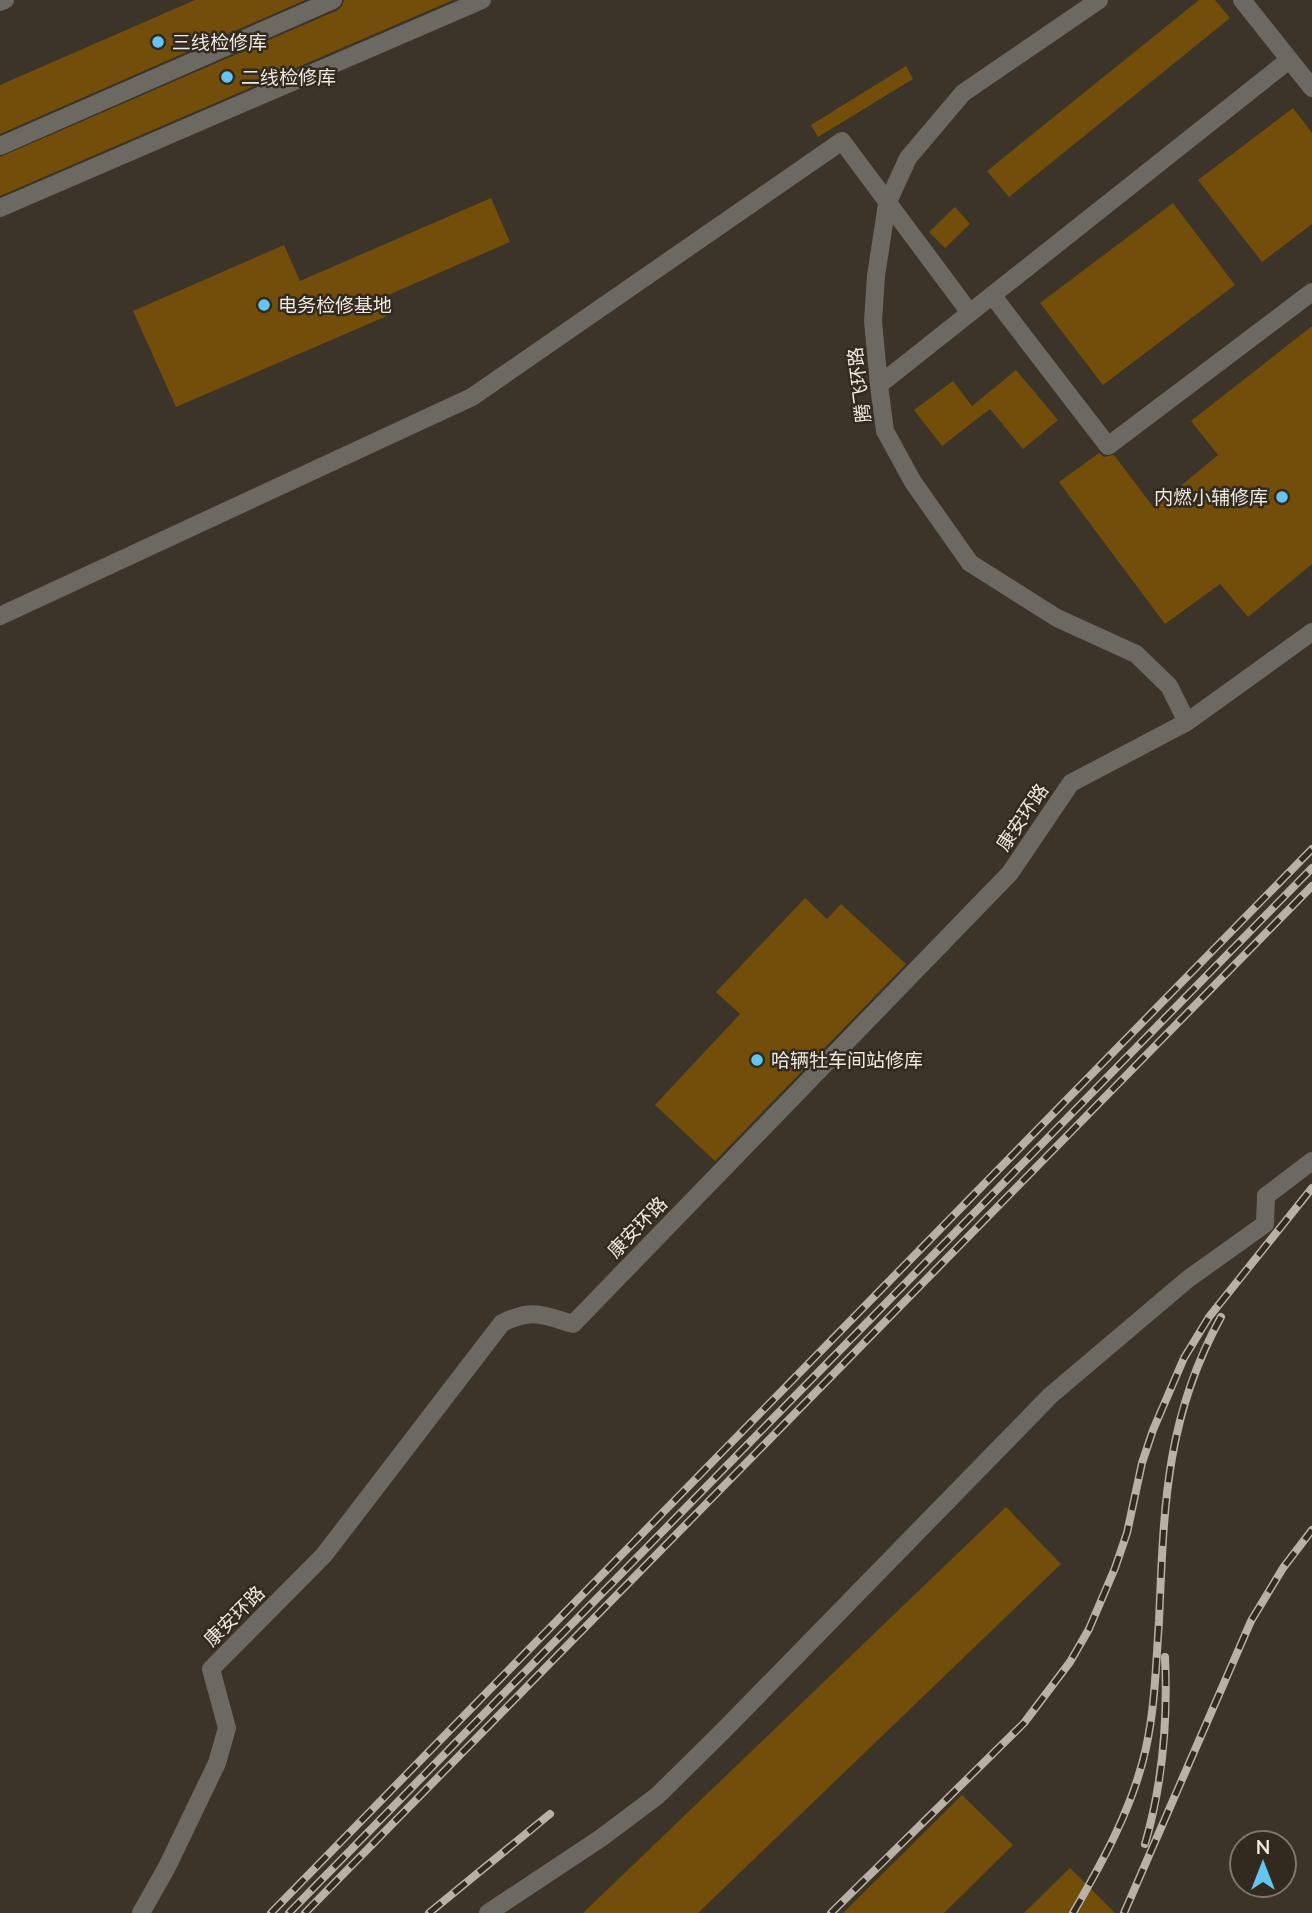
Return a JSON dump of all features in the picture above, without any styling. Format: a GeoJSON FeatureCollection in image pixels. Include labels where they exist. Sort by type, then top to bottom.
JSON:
{"type":"FeatureCollection","features":[{"type":"Feature","properties":{"kind":"lane"},"geometry":{"type":"LineString","coordinates":[[0,146],[333,0]]}},
{"type":"Feature","properties":{"kind":"lane"},"geometry":{"type":"LineString","coordinates":[[0,208],[482,0]]}},
{"type":"Feature","properties":{"kind":"lane","name":"腾飞环路"},"geometry":{"type":"LineString","coordinates":[[1099,0],[963,93],[908,158],[887,204],[876,276],[873,321],[879,385],[885,431],[913,482],[971,563],[1057,618],[1136,654],[1169,686],[1187,722]]}},
{"type":"Feature","properties":{"kind":"lane"},"geometry":{"type":"LineString","coordinates":[[1242,0],[1312,88]]}},
{"type":"Feature","properties":{"kind":"lane"},"geometry":{"type":"LineString","coordinates":[[879,385],[1289,60]]}},
{"type":"Feature","properties":{"kind":"lane"},"geometry":{"type":"LineString","coordinates":[[0,615],[472,397],[842,141],[970,313]]}},
{"type":"Feature","properties":{"kind":"lane"},"geometry":{"type":"LineString","coordinates":[[992,295],[1108,446],[1312,292]]}},
{"type":"Feature","properties":{"kind":"lane","name":"康安环路"},"geometry":{"type":"LineString","coordinates":[[142,1913],[217,1763],[227,1728],[211,1669],[324,1555],[502,1323],[517,1316],[534,1313],[573,1324],[1010,873],[1071,783],[1187,722],[1312,632]]}},
{"type":"Feature","properties":{"kind":"lane"},"geometry":{"type":"LineString","coordinates":[[488,1913],[601,1838],[657,1796],[1051,1395],[1188,1279],[1265,1224],[1266,1195],[1312,1161]]}},
{"type":"Feature","properties":{"kind":"building","name":"三线检修库"},"geometry":{"type":"Polygon","coordinates":[[[195,0],[305,0],[0,134],[0,85],[195,0]]]}},
{"type":"Feature","properties":{"kind":"building","name":"二线检修库"},"geometry":{"type":"Polygon","coordinates":[[[344,0],[453,0],[0,196],[0,157],[338,10],[344,0]]]}},
{"type":"Feature","properties":{"kind":"building"},"geometry":{"type":"Polygon","coordinates":[[[1199,0],[1215,0],[1230,18],[1009,197],[987,171],[1199,0]]]}},
{"type":"Feature","properties":{"kind":"building"},"geometry":{"type":"Polygon","coordinates":[[[906,66],[913,79],[818,137],[811,125],[906,66]]]}},
{"type":"Feature","properties":{"kind":"building"},"geometry":{"type":"Polygon","coordinates":[[[1293,108],[1312,133],[1312,224],[1262,262],[1198,180],[1293,108]]]}},
{"type":"Feature","properties":{"kind":"building","name":"电务检修基地"},"geometry":{"type":"Polygon","coordinates":[[[491,198],[510,242],[379,299],[387,316],[176,407],[133,311],[284,245],[300,281],[491,198]]]}},
{"type":"Feature","properties":{"kind":"building"},"geometry":{"type":"Polygon","coordinates":[[[1173,203],[1235,285],[1103,385],[1040,303],[1173,203]]]}},
{"type":"Feature","properties":{"kind":"building"},"geometry":{"type":"Polygon","coordinates":[[[955,207],[970,224],[945,248],[929,232],[955,207]]]}},
{"type":"Feature","properties":{"kind":"building"},"geometry":{"type":"Polygon","coordinates":[[[1312,326],[1312,564],[1248,617],[1220,584],[1165,624],[1059,482],[1099,453],[1104,457],[1114,455],[1154,508],[1218,455],[1191,421],[1312,326]]]}},
{"type":"Feature","properties":{"kind":"building"},"geometry":{"type":"Polygon","coordinates":[[[1016,370],[1058,420],[1023,449],[990,409],[942,446],[914,410],[953,381],[972,406],[1016,370]]]}},
{"type":"Feature","properties":{"kind":"building","name":"哈辆牡车间站修库"},"geometry":{"type":"Polygon","coordinates":[[[805,898],[827,919],[841,904],[906,964],[715,1161],[655,1105],[740,1014],[716,992],[805,898]]]}},
{"type":"Feature","properties":{"kind":"building"},"geometry":{"type":"Polygon","coordinates":[[[1006,1507],[1061,1564],[698,1913],[583,1913],[1006,1507]]]}},
{"type":"Feature","properties":{"kind":"building"},"geometry":{"type":"Polygon","coordinates":[[[962,1795],[1013,1845],[944,1913],[843,1913],[962,1795]]]}},
{"type":"Feature","properties":{"kind":"building"},"geometry":{"type":"Polygon","coordinates":[[[1070,1868],[1115,1913],[1024,1913],[1070,1868]]]}},
{"type":"Feature","properties":{"kind":"railway"},"geometry":{"type":"LineString","coordinates":[[271,1913],[1312,849]]}},
{"type":"Feature","properties":{"kind":"railway"},"geometry":{"type":"LineString","coordinates":[[289,1913],[1312,868]]}},
{"type":"Feature","properties":{"kind":"railway"},"geometry":{"type":"LineString","coordinates":[[305,1913],[1312,886]]}},
{"type":"Feature","properties":{"kind":"railway"},"geometry":{"type":"LineString","coordinates":[[831,1913],[1024,1723],[1070,1662],[1089,1629],[1115,1568],[1127,1533],[1142,1463],[1184,1358],[1209,1317],[1312,1188]]}},
{"type":"Feature","properties":{"kind":"railway"},"geometry":{"type":"LineString","coordinates":[[1073,1913],[1125,1812],[1146,1748],[1155,1685],[1163,1540],[1171,1465],[1188,1392],[1221,1317]]}},
{"type":"Feature","properties":{"kind":"railway"},"geometry":{"type":"LineString","coordinates":[[1124,1913],[1251,1621],[1283,1568],[1312,1530]]}},
{"type":"Feature","properties":{"kind":"railway"},"geometry":{"type":"LineString","coordinates":[[1145,1844],[1163,1751],[1165,1657]]}},
{"type":"Feature","properties":{"kind":"railway"},"geometry":{"type":"LineString","coordinates":[[429,1913],[550,1814]]}},
{"type":"Feature","properties":{"kind":"place","name":"三线检修库"},"geometry":{"type":"Point","coordinates":[158,42]}},
{"type":"Feature","properties":{"kind":"place","name":"二线检修库"},"geometry":{"type":"Point","coordinates":[227,77]}},
{"type":"Feature","properties":{"kind":"place","name":"电务检修基地"},"geometry":{"type":"Point","coordinates":[264,305]}},
{"type":"Feature","properties":{"kind":"place","name":"内燃小辅修库"},"geometry":{"type":"Point","coordinates":[1282,497]}},
{"type":"Feature","properties":{"kind":"place","name":"哈辆牡车间站修库"},"geometry":{"type":"Point","coordinates":[757,1060]}}]}
